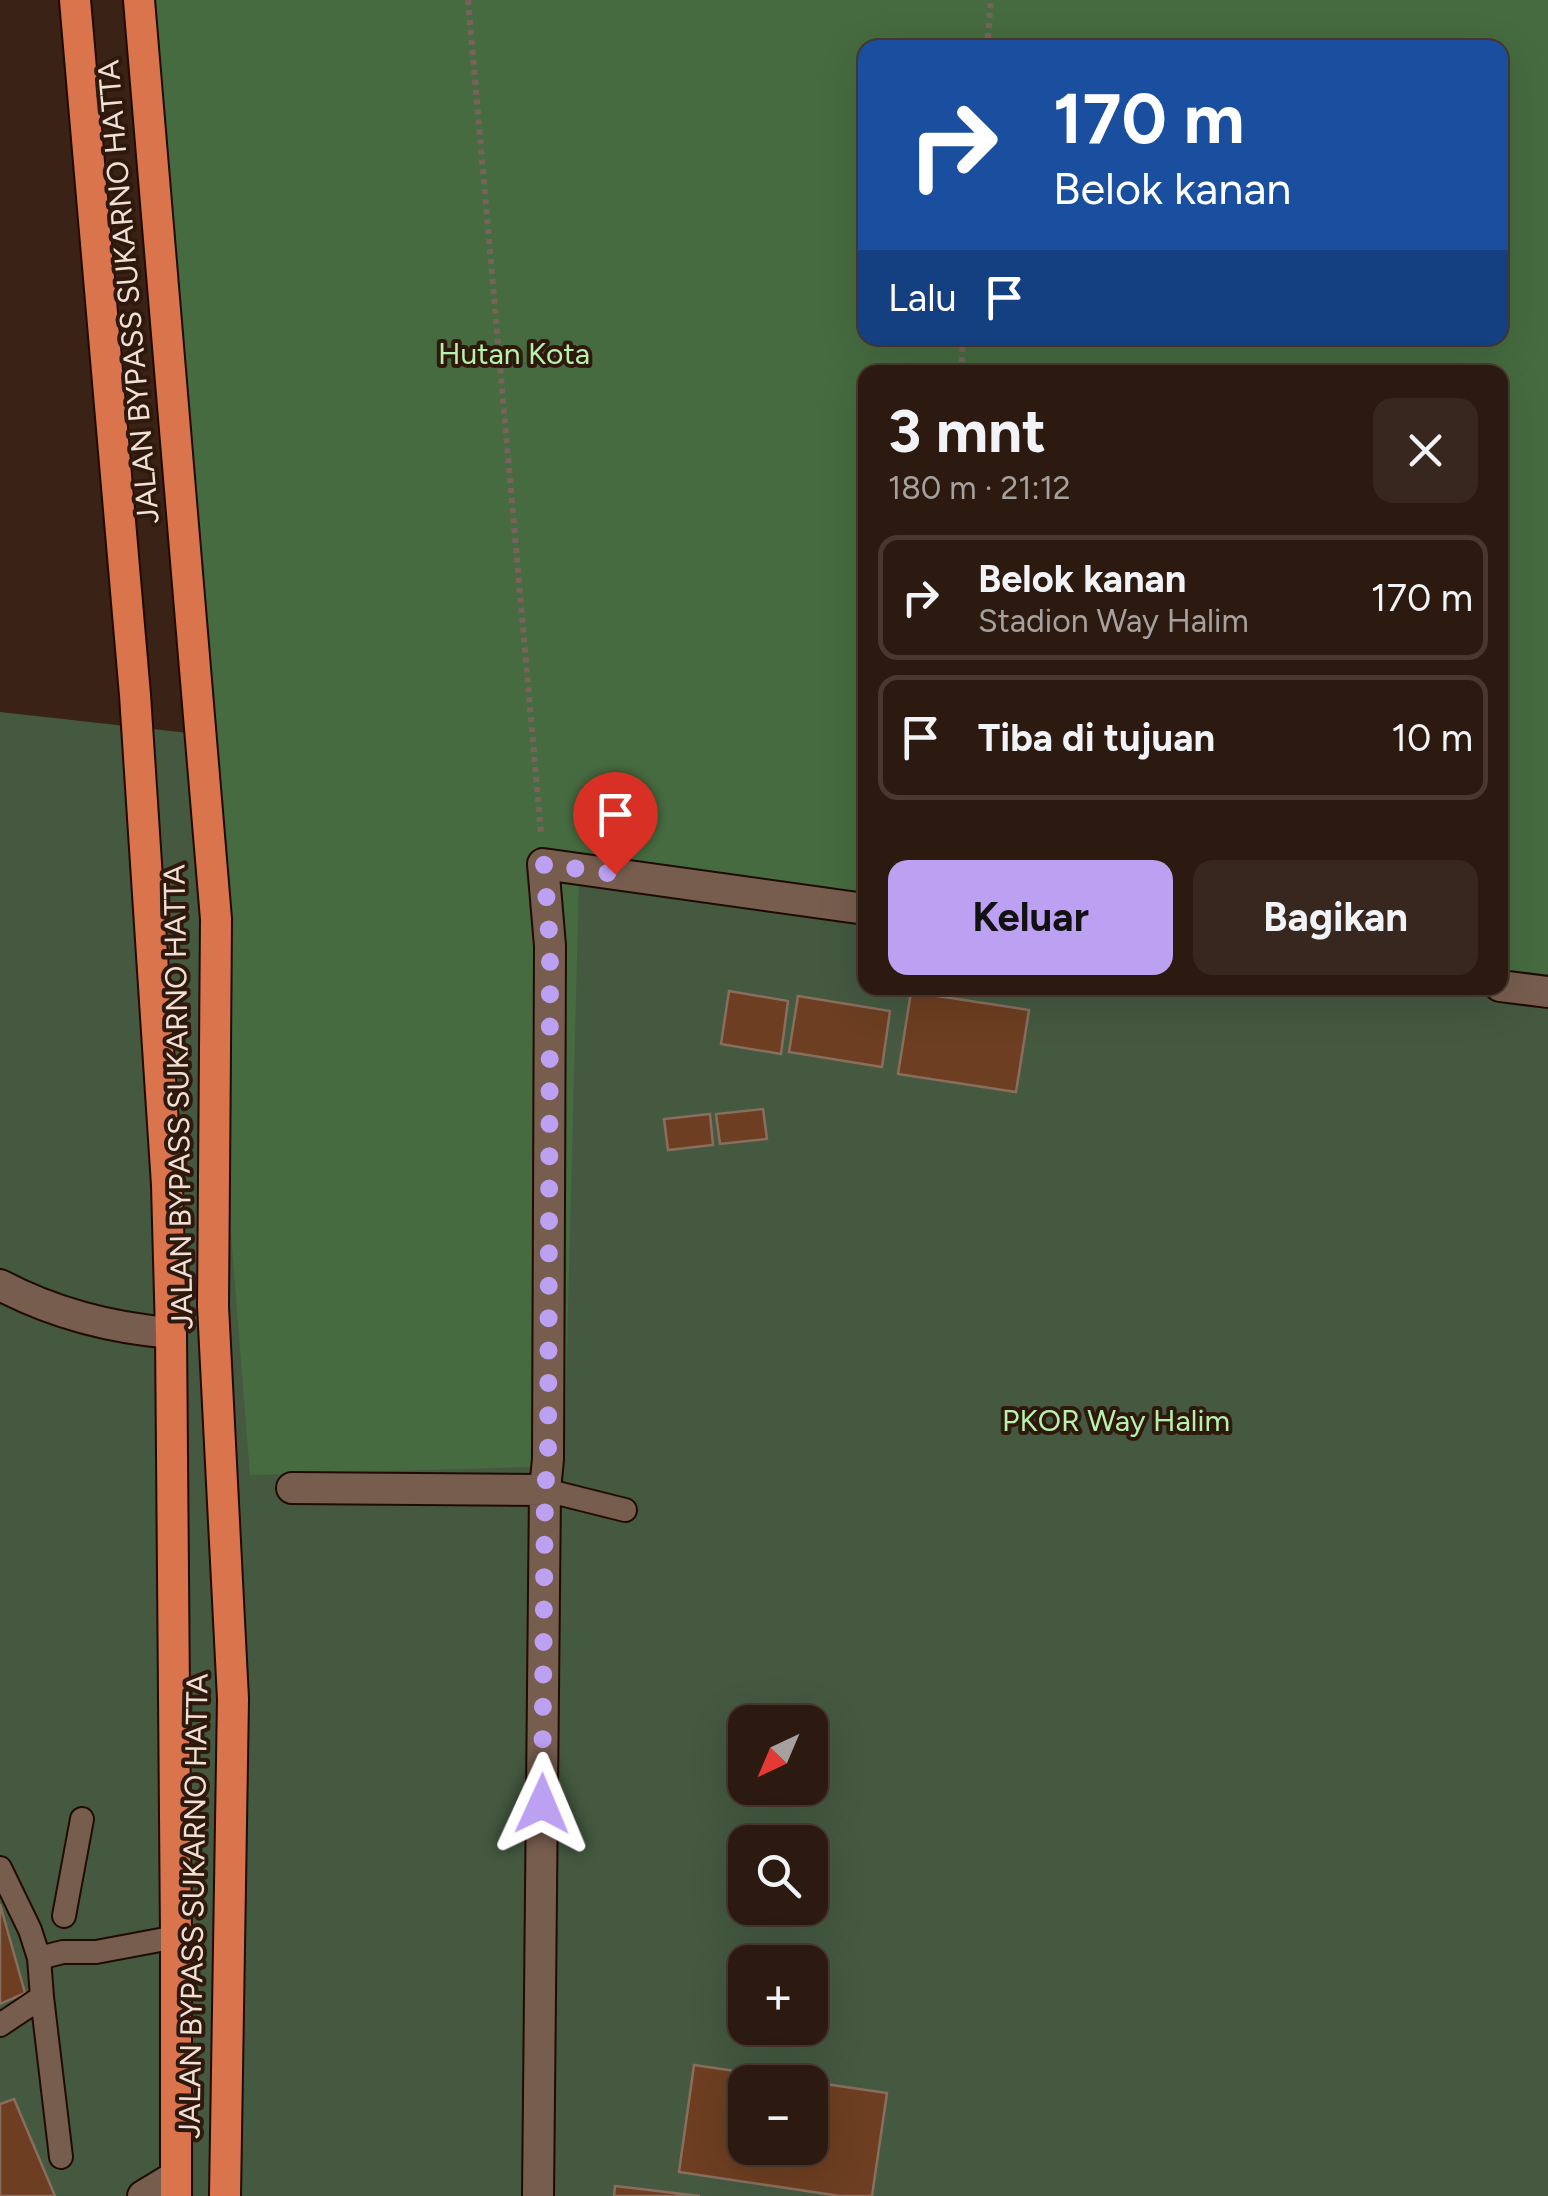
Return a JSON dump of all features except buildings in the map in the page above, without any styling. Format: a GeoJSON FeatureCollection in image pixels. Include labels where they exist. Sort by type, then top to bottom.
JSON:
{"type":"FeatureCollection","features":[{"type":"Feature","properties":{"kind":"highway","name":"JALAN BYPASS SUKARNO HATTA"},"geometry":{"type":"LineString","coordinates":[[74,0],[134,695],[167,1185],[176,2186]]}},
{"type":"Feature","properties":{"kind":"highway","name":"JALAN BYPASS SUKARNO HATTA"},"geometry":{"type":"LineString","coordinates":[[139,0],[216,919],[213,1306],[233,1698],[224,2196]]}},
{"type":"Feature","properties":{"kind":"street"},"geometry":{"type":"LineString","coordinates":[[538,2196],[548,1459],[550,946],[544,864],[858,907]]}},
{"type":"Feature","properties":{"kind":"street"},"geometry":{"type":"LineString","coordinates":[[1508,987],[1548,992]]}},
{"type":"Feature","properties":{"kind":"street"},"geometry":{"type":"LineString","coordinates":[[0,1285],[79,1318],[130,1330],[171,1333]]}},
{"type":"Feature","properties":{"kind":"street"},"geometry":{"type":"LineString","coordinates":[[292,1488],[545,1490]]}},
{"type":"Feature","properties":{"kind":"street"},"geometry":{"type":"LineString","coordinates":[[143,2196],[176,2186]]}},
{"type":"Feature","properties":{"kind":"lane"},"geometry":{"type":"LineString","coordinates":[[545,1490],[625,1510]]}},
{"type":"Feature","properties":{"kind":"lane"},"geometry":{"type":"LineString","coordinates":[[63,1952],[64,1916],[82,1820]]}},
{"type":"Feature","properties":{"kind":"lane"},"geometry":{"type":"LineString","coordinates":[[0,1868],[22,1933],[39,1958],[61,2157]]}},
{"type":"Feature","properties":{"kind":"lane"},"geometry":{"type":"LineString","coordinates":[[22,1933],[64,1916]]}},
{"type":"Feature","properties":{"kind":"lane"},"geometry":{"type":"LineString","coordinates":[[39,1958],[176,1937]]}},
{"type":"Feature","properties":{"kind":"lane"},"geometry":{"type":"LineString","coordinates":[[0,2024],[42,1996]]}},
{"type":"Feature","properties":{"kind":"path"},"geometry":{"type":"LineString","coordinates":[[468,0],[544,864]]}},
{"type":"Feature","properties":{"kind":"path"},"geometry":{"type":"LineString","coordinates":[[988,40],[991,0]]}},
{"type":"Feature","properties":{"kind":"green space","name":"Hutan Kota"},"geometry":{"type":"Polygon","coordinates":[[[134,0],[1548,0],[1548,993],[1508,988],[1508,365],[858,365],[858,911],[579,879],[564,1466],[250,1475],[134,0]]]}},
{"type":"Feature","properties":{"kind":"green space","name":"PKOR Way Halim"},"geometry":{"type":"Polygon","coordinates":[[[0,712],[858,807],[858,995],[1508,995],[1508,970],[1548,883],[1548,2196],[0,2196],[0,712]]]}},
{"type":"Feature","properties":{"kind":"route"},"geometry":{"type":"LineString","coordinates":[[542,1804],[550,985],[544,864],[615,874]]}}]}
